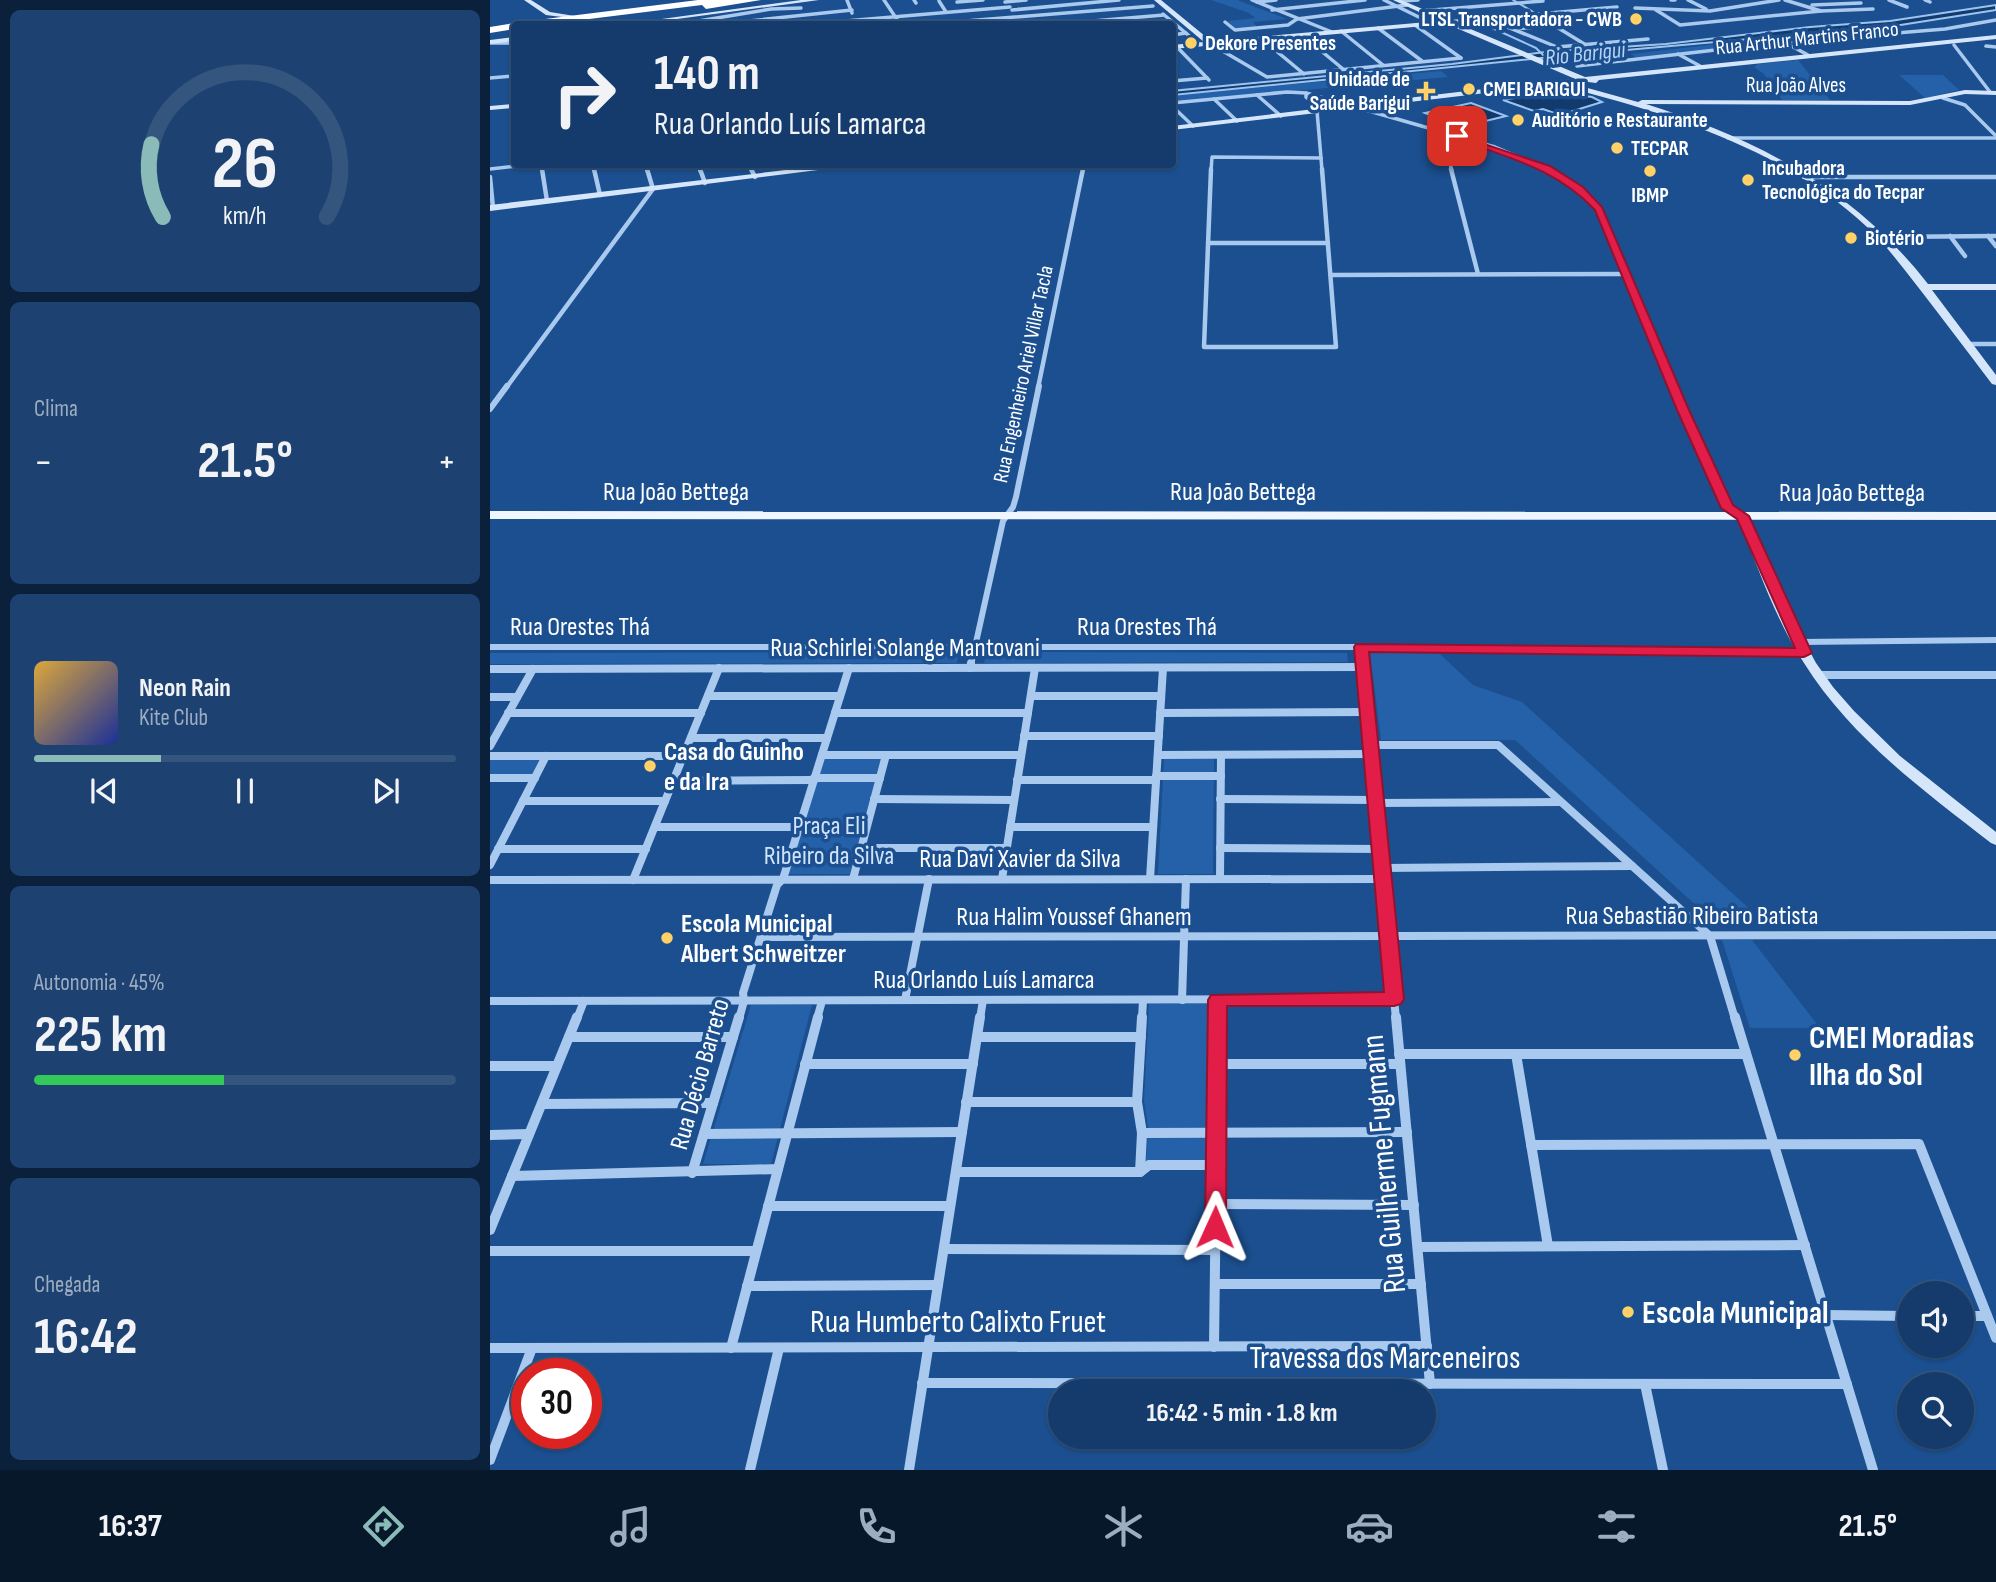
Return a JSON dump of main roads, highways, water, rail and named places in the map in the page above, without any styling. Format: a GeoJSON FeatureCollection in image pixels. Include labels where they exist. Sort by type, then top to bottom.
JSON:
{"type":"FeatureCollection","features":[{"type":"Feature","properties":{"kind":"highway"},"geometry":{"type":"LineString","coordinates":[[582,21],[721,0]]}},
{"type":"Feature","properties":{"kind":"highway"},"geometry":{"type":"LineString","coordinates":[[564,21],[756,0]]}},
{"type":"Feature","properties":{"kind":"highway"},"geometry":{"type":"LineString","coordinates":[[600,18],[647,21]]}},
{"type":"Feature","properties":{"kind":"highway"},"geometry":{"type":"LineString","coordinates":[[490,32],[511,28]]}},
{"type":"Feature","properties":{"kind":"main road","name":"Rua João Bettega"},"geometry":{"type":"LineString","coordinates":[[490,507],[708,511],[1996,516]]}},
{"type":"Feature","properties":{"kind":"main road","name":"Rua João Bettega"},"geometry":{"type":"LineString","coordinates":[[1396,512],[1996,508]]}},
{"type":"Feature","properties":{"kind":"main road","name":"Rua João Bettega"},"geometry":{"type":"LineString","coordinates":[[490,515],[708,511]]}},
{"type":"Feature","properties":{"kind":"water","name":"Rio Barigui"},"geometry":{"type":"Polygon","coordinates":[[[1996,5],[1996,10],[1894,26],[1176,95],[1176,91],[1452,64],[1545,52],[1666,44],[1810,27],[1890,21],[1996,5]]]}},
{"type":"Feature","properties":{"kind":"water"},"geometry":{"type":"Polygon","coordinates":[[[1552,92],[1592,97],[1602,102],[1560,115],[1543,109],[1534,111],[1503,100],[1552,92]]]}},
{"type":"Feature","properties":{"kind":"water"},"geometry":{"type":"Polygon","coordinates":[[[1471,103],[1506,116],[1461,127],[1425,113],[1471,103]]]}},
{"type":"Feature","properties":{"kind":"waterway"},"geometry":{"type":"LineString","coordinates":[[1513,0],[1535,13],[1531,13]]}},
{"type":"Feature","properties":{"kind":"waterway"},"geometry":{"type":"LineString","coordinates":[[1503,25],[1513,22],[1511,18]]}},
{"type":"Feature","properties":{"kind":"waterway","name":"Rio Barigui"},"geometry":{"type":"LineString","coordinates":[[1499,25],[1490,27],[1536,48],[1543,55]]}},
{"type":"Feature","properties":{"kind":"place","name":"LTSL Transportadora - CWB"},"geometry":{"type":"Point","coordinates":[1636,19]}},
{"type":"Feature","properties":{"kind":"place","name":"Dekore Presentes"},"geometry":{"type":"Point","coordinates":[1191,43]}},
{"type":"Feature","properties":{"kind":"place","name":"CMEI BARIGUI"},"geometry":{"type":"Point","coordinates":[1469,89]}},
{"type":"Feature","properties":{"kind":"place","name":"Unidade de Saúde Barigui"},"geometry":{"type":"Point","coordinates":[1426,91]}},
{"type":"Feature","properties":{"kind":"place","name":"Auditório e Restaurante"},"geometry":{"type":"Point","coordinates":[1518,120]}},
{"type":"Feature","properties":{"kind":"place","name":"TECPAR"},"geometry":{"type":"Point","coordinates":[1617,148]}},
{"type":"Feature","properties":{"kind":"place","name":"IBMP"},"geometry":{"type":"Point","coordinates":[1650,171]}},
{"type":"Feature","properties":{"kind":"place","name":"Incubadora Tecnológica do Tecpar"},"geometry":{"type":"Point","coordinates":[1748,180]}},
{"type":"Feature","properties":{"kind":"place","name":"Biotério"},"geometry":{"type":"Point","coordinates":[1851,238]}},
{"type":"Feature","properties":{"kind":"place","name":"Casa do Guinho e da Ira"},"geometry":{"type":"Point","coordinates":[650,766]}},
{"type":"Feature","properties":{"kind":"place","name":"Escola Municipal Albert Schweitzer"},"geometry":{"type":"Point","coordinates":[667,938]}},
{"type":"Feature","properties":{"kind":"place","name":"CMEI Moradias Ilha do Sol"},"geometry":{"type":"Point","coordinates":[1795,1055]}},
{"type":"Feature","properties":{"kind":"place","name":"Escola Municipal"},"geometry":{"type":"Point","coordinates":[1628,1312]}},
{"type":"Feature","properties":{"kind":"park label","name":"Praça Eli Ribeiro da Silva"},"geometry":{"type":"Point","coordinates":[829,840]}}]}
